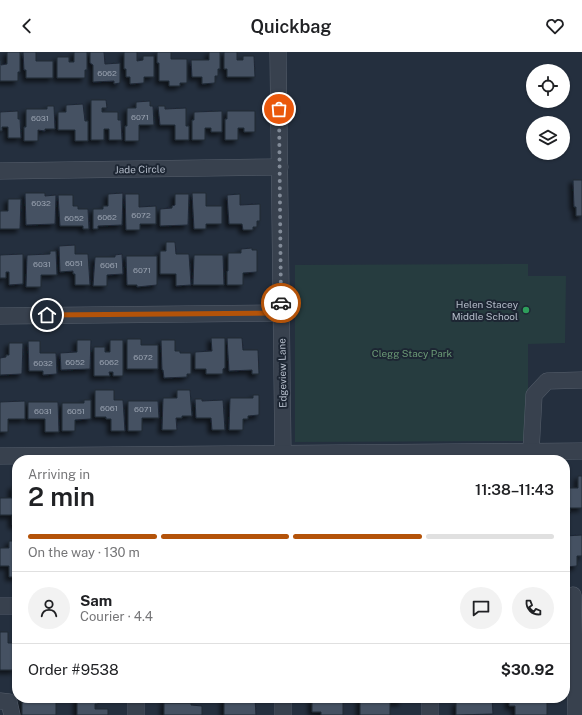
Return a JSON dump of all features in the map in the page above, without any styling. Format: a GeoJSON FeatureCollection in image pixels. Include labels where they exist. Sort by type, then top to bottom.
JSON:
{"type":"FeatureCollection","features":[{"type":"Feature","properties":{"kind":"street","name":"Edgeview Lane"},"geometry":{"type":"LineString","coordinates":[[278,52],[283,454]]}},
{"type":"Feature","properties":{"kind":"street","name":"Jade Circle"},"geometry":{"type":"LineString","coordinates":[[0,171],[280,166]]}},
{"type":"Feature","properties":{"kind":"street"},"geometry":{"type":"LineString","coordinates":[[0,316],[281,313]]}},
{"type":"Feature","properties":{"kind":"street"},"geometry":{"type":"LineString","coordinates":[[531,451],[534,395],[547,381],[582,380]]}},
{"type":"Feature","properties":{"kind":"street"},"geometry":{"type":"LineString","coordinates":[[454,455],[531,451],[582,451]]}},
{"type":"Feature","properties":{"kind":"street"},"geometry":{"type":"LineString","coordinates":[[142,455],[359,455]]}},
{"type":"Feature","properties":{"kind":"street"},"geometry":{"type":"LineString","coordinates":[[0,456],[12,456]]}},
{"type":"Feature","properties":{"kind":"street"},"geometry":{"type":"LineString","coordinates":[[574,595],[576,715]]}},
{"type":"Feature","properties":{"kind":"street"},"geometry":{"type":"LineString","coordinates":[[0,606],[12,606]]}},
{"type":"Feature","properties":{"kind":"street"},"geometry":{"type":"LineString","coordinates":[[0,701],[9,702],[12,715]]}},
{"type":"Feature","properties":{"kind":"street"},"geometry":{"type":"LineString","coordinates":[[136,703],[136,715]]}},
{"type":"Feature","properties":{"kind":"street"},"geometry":{"type":"LineString","coordinates":[[283,703],[283,715]]}},
{"type":"Feature","properties":{"kind":"street"},"geometry":{"type":"LineString","coordinates":[[430,703],[430,715]]}},
{"type":"Feature","properties":{"kind":"green space","name":"Clegg Stacy Park"},"geometry":{"type":"Polygon","coordinates":[[[528,264],[528,276],[566,276],[565,343],[528,344],[528,441],[295,442],[295,265],[528,264]]]}},
{"type":"Feature","properties":{"kind":"building"},"geometry":{"type":"Polygon","coordinates":[[[7,52],[20,52],[20,72],[18,72],[18,81],[0,81],[0,60],[1,65],[7,64],[7,52]]]}},
{"type":"Feature","properties":{"kind":"building"},"geometry":{"type":"Polygon","coordinates":[[[23,52],[36,52],[36,61],[53,61],[53,78],[26,78],[23,52]]]}},
{"type":"Feature","properties":{"kind":"building"},"geometry":{"type":"Polygon","coordinates":[[[74,52],[87,52],[87,70],[85,70],[85,78],[57,78],[57,57],[69,57],[69,62],[74,62],[74,52]]]}},
{"type":"Feature","properties":{"kind":"building"},"geometry":{"type":"Polygon","coordinates":[[[90,52],[104,52],[105,64],[120,63],[120,83],[114,84],[114,81],[93,82],[93,65],[90,63],[90,52]]]}},
{"type":"Feature","properties":{"kind":"building"},"geometry":{"type":"Polygon","coordinates":[[[124,52],[137,52],[137,61],[143,60],[143,56],[154,56],[154,77],[144,77],[144,83],[130,84],[130,77],[126,77],[126,69],[124,69],[124,52]]]}},
{"type":"Feature","properties":{"kind":"building"},"geometry":{"type":"Polygon","coordinates":[[[157,52],[171,52],[171,59],[187,59],[187,83],[180,83],[180,86],[169,86],[169,81],[159,81],[159,63],[157,63],[157,52]]]}},
{"type":"Feature","properties":{"kind":"building"},"geometry":{"type":"Polygon","coordinates":[[[209,52],[220,52],[220,69],[218,69],[218,76],[215,76],[215,83],[202,84],[202,77],[192,77],[191,60],[209,60],[209,52]]]}},
{"type":"Feature","properties":{"kind":"building"},"geometry":{"type":"Polygon","coordinates":[[[224,52],[237,52],[237,60],[243,60],[243,56],[254,56],[255,77],[227,77],[227,69],[224,69],[224,52]]]}},
{"type":"Feature","properties":{"kind":"building"},"geometry":{"type":"Polygon","coordinates":[[[91,100],[106,100],[107,108],[102,108],[102,112],[118,112],[118,120],[121,120],[122,140],[109,140],[109,129],[104,129],[104,140],[91,140],[91,100]]]}},
{"type":"Feature","properties":{"kind":"building"},"geometry":{"type":"Polygon","coordinates":[[[150,101],[150,106],[153,106],[154,125],[139,125],[139,141],[125,141],[127,108],[136,108],[136,102],[150,101]]]}},
{"type":"Feature","properties":{"kind":"building"},"geometry":{"type":"Polygon","coordinates":[[[83,104],[85,121],[88,121],[88,141],[75,141],[75,130],[58,130],[58,112],[66,112],[66,105],[83,104]]]}},
{"type":"Feature","properties":{"kind":"building"},"geometry":{"type":"Polygon","coordinates":[[[47,106],[54,106],[55,129],[45,129],[45,131],[38,130],[38,141],[24,141],[26,109],[47,109],[47,106]]]}},
{"type":"Feature","properties":{"kind":"building"},"geometry":{"type":"Polygon","coordinates":[[[158,106],[165,106],[165,109],[186,108],[186,126],[189,126],[189,140],[175,140],[175,125],[160,125],[158,106]]]}},
{"type":"Feature","properties":{"kind":"building"},"geometry":{"type":"Polygon","coordinates":[[[18,111],[21,138],[8,138],[8,127],[2,127],[2,131],[0,131],[0,112],[18,111]]]}},
{"type":"Feature","properties":{"kind":"building"},"geometry":{"type":"Polygon","coordinates":[[[222,111],[222,132],[211,132],[211,128],[205,128],[205,140],[192,140],[192,120],[194,120],[194,112],[222,111]]]}},
{"type":"Feature","properties":{"kind":"building"},"geometry":{"type":"Polygon","coordinates":[[[227,111],[255,111],[255,132],[244,132],[244,128],[238,128],[238,140],[225,140],[225,119],[227,119],[227,111]]]}},
{"type":"Feature","properties":{"kind":"building"},"geometry":{"type":"Polygon","coordinates":[[[573,180],[582,180],[582,216],[576,216],[576,207],[574,207],[573,180]]]}},
{"type":"Feature","properties":{"kind":"building"},"geometry":{"type":"Polygon","coordinates":[[[25,193],[45,193],[45,196],[56,195],[55,224],[26,225],[25,193]]]}},
{"type":"Feature","properties":{"kind":"building"},"geometry":{"type":"Polygon","coordinates":[[[123,193],[122,225],[98,226],[98,229],[93,229],[93,209],[103,209],[103,206],[108,206],[108,194],[123,193]]]}},
{"type":"Feature","properties":{"kind":"building"},"geometry":{"type":"Polygon","coordinates":[[[192,193],[206,193],[206,206],[222,206],[222,224],[206,224],[206,229],[194,229],[192,193]]]}},
{"type":"Feature","properties":{"kind":"building"},"geometry":{"type":"Polygon","coordinates":[[[125,194],[139,194],[139,207],[156,206],[156,224],[140,224],[140,230],[126,230],[125,194]]]}},
{"type":"Feature","properties":{"kind":"building"},"geometry":{"type":"Polygon","coordinates":[[[175,194],[189,194],[188,225],[160,226],[160,209],[172,208],[172,206],[175,205],[175,194]]]}},
{"type":"Feature","properties":{"kind":"building"},"geometry":{"type":"Polygon","coordinates":[[[240,194],[240,205],[260,204],[260,221],[257,221],[257,227],[253,227],[253,230],[243,230],[242,224],[229,224],[227,195],[240,194]]]}},
{"type":"Feature","properties":{"kind":"building"},"geometry":{"type":"Polygon","coordinates":[[[58,195],[73,195],[73,206],[78,206],[78,209],[88,209],[89,229],[83,229],[83,226],[60,226],[58,195]]]}},
{"type":"Feature","properties":{"kind":"building"},"geometry":{"type":"Polygon","coordinates":[[[8,199],[21,199],[20,229],[0,229],[0,211],[8,211],[8,199]]]}},
{"type":"Feature","properties":{"kind":"building"},"geometry":{"type":"Polygon","coordinates":[[[166,242],[175,242],[176,254],[189,254],[191,285],[176,286],[176,274],[160,274],[160,251],[166,251],[166,242]]]}},
{"type":"Feature","properties":{"kind":"building"},"geometry":{"type":"Polygon","coordinates":[[[75,245],[75,254],[88,254],[90,285],[75,285],[75,274],[73,274],[73,271],[60,272],[59,246],[75,245]]]}},
{"type":"Feature","properties":{"kind":"building"},"geometry":{"type":"Polygon","coordinates":[[[252,248],[252,250],[257,250],[257,272],[243,273],[243,285],[227,285],[228,253],[241,253],[241,249],[252,248]]]}},
{"type":"Feature","properties":{"kind":"building"},"geometry":{"type":"Polygon","coordinates":[[[50,251],[56,251],[57,275],[41,275],[41,287],[26,287],[27,255],[50,254],[50,251]]]}},
{"type":"Feature","properties":{"kind":"building"},"geometry":{"type":"Polygon","coordinates":[[[23,254],[23,284],[9,285],[9,272],[6,272],[6,278],[0,278],[0,255],[23,254]]]}},
{"type":"Feature","properties":{"kind":"building"},"geometry":{"type":"Polygon","coordinates":[[[122,254],[123,274],[107,275],[107,286],[93,286],[95,257],[115,257],[115,255],[122,254]]]}},
{"type":"Feature","properties":{"kind":"building"},"geometry":{"type":"Polygon","coordinates":[[[194,255],[223,255],[224,285],[193,285],[194,255]]]}},
{"type":"Feature","properties":{"kind":"building"},"geometry":{"type":"Polygon","coordinates":[[[126,256],[157,256],[157,285],[137,287],[137,285],[127,285],[126,256]]]}},
{"type":"Feature","properties":{"kind":"building"},"geometry":{"type":"Polygon","coordinates":[[[211,338],[225,338],[225,368],[223,369],[223,374],[206,374],[206,369],[195,369],[195,352],[212,351],[211,338]]]}},
{"type":"Feature","properties":{"kind":"building"},"geometry":{"type":"Polygon","coordinates":[[[227,338],[242,338],[243,350],[258,350],[259,374],[252,374],[252,370],[229,371],[227,338]]]}},
{"type":"Feature","properties":{"kind":"building"},"geometry":{"type":"Polygon","coordinates":[[[127,339],[141,339],[141,345],[158,345],[158,369],[127,369],[127,339]]]}},
{"type":"Feature","properties":{"kind":"building"},"geometry":{"type":"Polygon","coordinates":[[[77,340],[91,340],[90,369],[61,370],[60,353],[77,352],[77,340]]]}},
{"type":"Feature","properties":{"kind":"building"},"geometry":{"type":"Polygon","coordinates":[[[110,340],[123,340],[123,376],[113,376],[113,372],[109,372],[110,376],[94,376],[94,347],[105,347],[105,352],[110,352],[110,340]]]}},
{"type":"Feature","properties":{"kind":"building"},"geometry":{"type":"Polygon","coordinates":[[[161,340],[175,340],[175,351],[180,351],[180,353],[191,353],[191,374],[187,374],[187,377],[164,378],[162,370],[161,340]]]}},
{"type":"Feature","properties":{"kind":"building"},"geometry":{"type":"Polygon","coordinates":[[[28,341],[40,341],[40,353],[56,353],[57,374],[43,375],[43,371],[29,371],[28,341]]]}},
{"type":"Feature","properties":{"kind":"building"},"geometry":{"type":"Polygon","coordinates":[[[9,343],[23,343],[22,374],[0,375],[0,358],[9,355],[9,343]]]}},
{"type":"Feature","properties":{"kind":"building"},"geometry":{"type":"Polygon","coordinates":[[[95,390],[114,390],[114,400],[123,400],[125,431],[111,431],[111,419],[106,419],[106,417],[95,417],[95,390]]]}},
{"type":"Feature","properties":{"kind":"building"},"geometry":{"type":"Polygon","coordinates":[[[177,390],[190,390],[192,416],[182,416],[182,418],[176,418],[177,430],[162,430],[163,398],[177,398],[177,390]]]}},
{"type":"Feature","properties":{"kind":"building"},"geometry":{"type":"Polygon","coordinates":[[[253,395],[259,395],[259,415],[248,416],[248,419],[243,419],[243,430],[229,430],[230,398],[253,398],[253,395]]]}},
{"type":"Feature","properties":{"kind":"building"},"geometry":{"type":"Polygon","coordinates":[[[195,399],[202,399],[202,401],[223,400],[225,430],[212,430],[211,418],[196,418],[195,399]]]}},
{"type":"Feature","properties":{"kind":"building"},"geometry":{"type":"Polygon","coordinates":[[[84,400],[91,400],[91,419],[75,420],[75,431],[62,431],[62,403],[84,403],[84,400]]]}},
{"type":"Feature","properties":{"kind":"building"},"geometry":{"type":"Polygon","coordinates":[[[25,401],[25,419],[8,419],[8,432],[0,432],[0,402],[25,401]]]}},
{"type":"Feature","properties":{"kind":"building"},"geometry":{"type":"Polygon","coordinates":[[[128,401],[158,401],[159,418],[142,418],[142,431],[128,431],[128,401]]]}},
{"type":"Feature","properties":{"kind":"building"},"geometry":{"type":"Polygon","coordinates":[[[28,402],[58,402],[59,432],[45,432],[45,419],[28,419],[28,402]]]}},
{"type":"Feature","properties":{"kind":"building"},"geometry":{"type":"Polygon","coordinates":[[[578,476],[582,476],[582,508],[570,508],[570,488],[578,488],[578,476]]]}},
{"type":"Feature","properties":{"kind":"building"},"geometry":{"type":"Polygon","coordinates":[[[0,498],[12,498],[12,515],[0,515],[0,498]]]}},
{"type":"Feature","properties":{"kind":"building"},"geometry":{"type":"Polygon","coordinates":[[[582,535],[582,556],[577,556],[577,566],[570,567],[570,536],[582,535]]]}},
{"type":"Feature","properties":{"kind":"building"},"geometry":{"type":"Polygon","coordinates":[[[9,541],[12,541],[12,577],[9,577],[9,566],[0,566],[0,548],[9,548],[9,541]]]}},
{"type":"Feature","properties":{"kind":"building"},"geometry":{"type":"Polygon","coordinates":[[[0,632],[8,632],[8,643],[12,643],[12,670],[0,670],[0,632]]]}},
{"type":"Feature","properties":{"kind":"building"},"geometry":{"type":"Polygon","coordinates":[[[22,703],[56,703],[56,715],[22,715],[22,703]]]}},
{"type":"Feature","properties":{"kind":"building"},"geometry":{"type":"Polygon","coordinates":[[[77,703],[98,703],[95,704],[95,709],[108,709],[108,715],[77,715],[77,703]]]}},
{"type":"Feature","properties":{"kind":"building"},"geometry":{"type":"Polygon","coordinates":[[[164,703],[191,703],[191,705],[202,706],[202,715],[164,715],[164,703]]]}},
{"type":"Feature","properties":{"kind":"building"},"geometry":{"type":"Polygon","coordinates":[[[224,703],[255,703],[256,715],[224,715],[224,703]]]}},
{"type":"Feature","properties":{"kind":"building"},"geometry":{"type":"Polygon","coordinates":[[[312,703],[343,703],[343,715],[321,715],[321,712],[312,712],[312,703]]]}},
{"type":"Feature","properties":{"kind":"building"},"geometry":{"type":"Polygon","coordinates":[[[360,703],[390,703],[390,715],[360,715],[360,703]]]}},
{"type":"Feature","properties":{"kind":"building"},"geometry":{"type":"Polygon","coordinates":[[[456,703],[492,703],[493,714],[456,715],[456,703]]]}},
{"type":"Feature","properties":{"kind":"building"},"geometry":{"type":"Polygon","coordinates":[[[509,703],[547,703],[547,715],[515,715],[515,706],[509,706],[509,703]]]}},
{"type":"Feature","properties":{"kind":"way so far"},"geometry":{"type":"LineString","coordinates":[[279,109],[281,303]]}},
{"type":"Feature","properties":{"kind":"place","name":"Helen Stacey Middle School"},"geometry":{"type":"Point","coordinates":[526,310]}},
{"type":"Feature","properties":{"kind":"route"},"geometry":{"type":"LineString","coordinates":[[47,315],[281,313],[281,303]]}}]}
